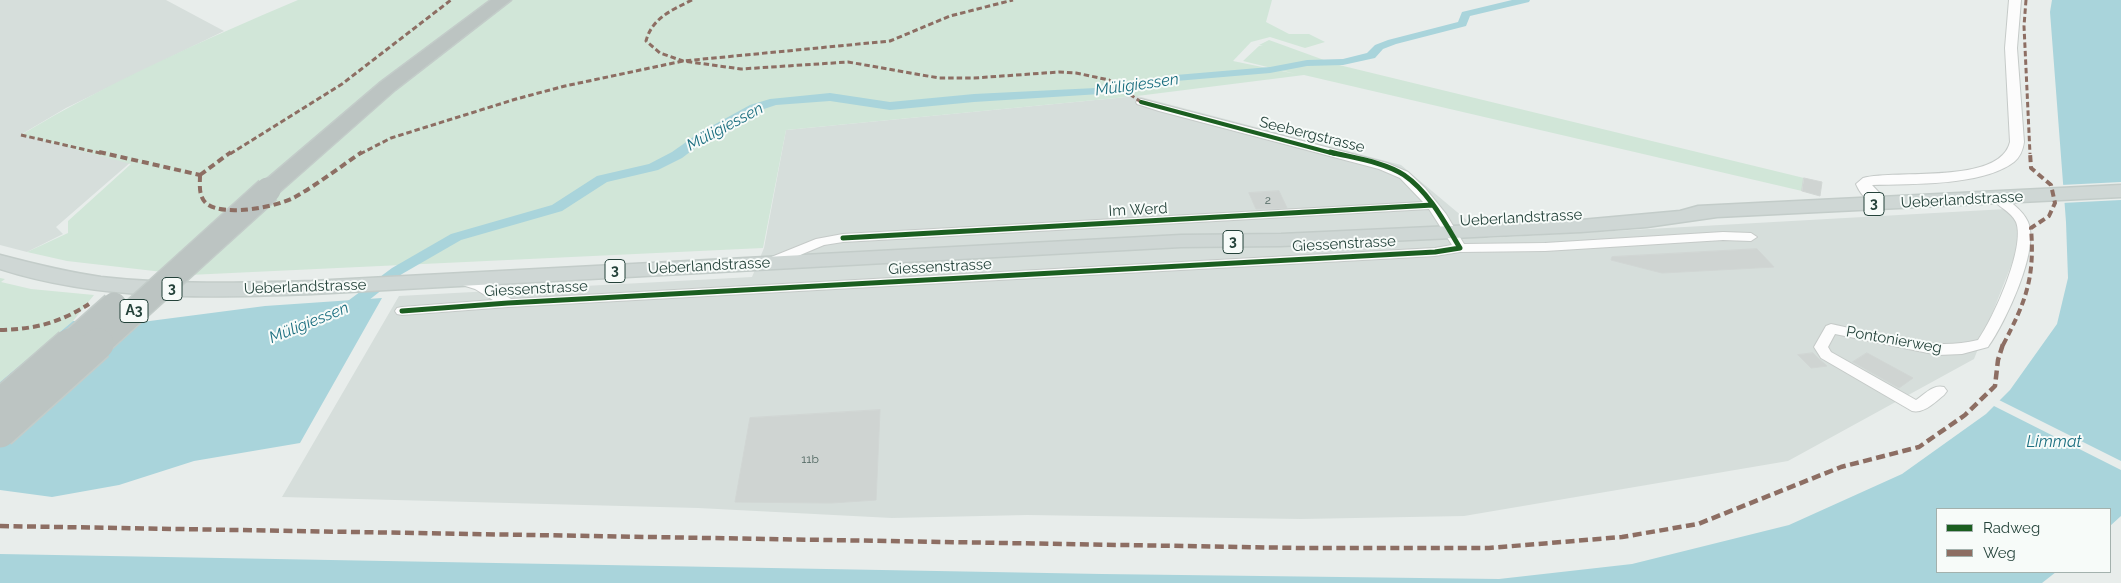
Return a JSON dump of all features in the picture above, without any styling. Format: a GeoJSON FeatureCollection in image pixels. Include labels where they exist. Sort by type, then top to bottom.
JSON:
{"type":"FeatureCollection","features":[{"type":"Feature","properties":{"kind":"highway","name":"A3"},"geometry":{"type":"LineString","coordinates":[[0,432],[366,88],[482,0]]}},
{"type":"Feature","properties":{"kind":"highway","name":"A3"},"geometry":{"type":"LineString","coordinates":[[0,405],[257,189],[458,32],[502,0]]}},
{"type":"Feature","properties":{"kind":"main road","name":"Ueberlandstrasse"},"geometry":{"type":"LineString","coordinates":[[0,262],[37,273],[94,283],[149,288],[219,290],[347,286],[1180,241],[1242,243],[1448,226],[1519,230],[1670,220],[1713,212],[2121,191]]}},
{"type":"Feature","properties":{"kind":"street"},"geometry":{"type":"LineString","coordinates":[[1882,204],[1866,188],[1864,184],[1868,181],[1954,176],[1982,172],[2001,165],[2011,158],[2016,150],[2017,142],[2011,48],[2015,0]]}},
{"type":"Feature","properties":{"kind":"street","name":"Seebergstrasse"},"geometry":{"type":"LineString","coordinates":[[1141,102],[1163,110],[1383,166],[1404,175],[1448,226]]}},
{"type":"Feature","properties":{"kind":"street","name":"Pontonierweg"},"geometry":{"type":"LineString","coordinates":[[1939,391],[1917,407],[1826,356],[1821,347],[1830,329],[1938,350],[1962,349],[1983,344],[1990,334],[2020,264],[2023,240],[2023,224],[2015,213],[1996,198]]}},
{"type":"Feature","properties":{"kind":"street","name":"Giessenstrasse"},"geometry":{"type":"LineString","coordinates":[[402,311],[508,303],[1435,252],[1448,226],[1479,249],[1723,236],[1751,237]]}},
{"type":"Feature","properties":{"kind":"street","name":"Im Werd"},"geometry":{"type":"LineString","coordinates":[[769,263],[826,241],[843,238],[1448,226]]}},
{"type":"Feature","properties":{"kind":"street","name":"Giessenstrasse"},"geometry":{"type":"LineString","coordinates":[[461,280],[480,286],[508,303]]}},
{"type":"Feature","properties":{"kind":"shaded area"},"geometry":{"type":"Polygon","coordinates":[[[0,0],[166,0],[224,31],[66,108],[22,134],[132,161],[56,227],[63,234],[27,252],[0,245],[0,0]]]}},
{"type":"Feature","properties":{"kind":"shaded area"},"geometry":{"type":"Polygon","coordinates":[[[1137,96],[1401,165],[1488,238],[2006,209],[2019,222],[2022,238],[1974,359],[1788,461],[1464,516],[1301,519],[1027,515],[892,518],[698,508],[282,497],[399,296],[752,277],[764,248],[786,130],[1137,96]]]}},
{"type":"Feature","properties":{"kind":"green space"},"geometry":{"type":"Polygon","coordinates":[[[298,0],[1272,0],[1266,22],[1289,34],[1309,34],[1325,42],[1305,48],[1270,37],[1251,42],[1233,61],[1296,74],[1243,61],[1259,46],[1263,46],[1259,45],[1269,40],[1335,64],[1804,178],[1802,191],[1304,75],[1137,96],[786,130],[763,248],[189,275],[67,261],[27,252],[68,233],[68,221],[131,164],[21,135],[88,97],[192,46],[298,0]]]}},
{"type":"Feature","properties":{"kind":"green space"},"geometry":{"type":"Polygon","coordinates":[[[0,278],[5,279],[1,282],[31,289],[94,295],[73,321],[0,382],[0,278]]]}},
{"type":"Feature","properties":{"kind":"water","name":"Limmat"},"geometry":{"type":"Polygon","coordinates":[[[2052,0],[2121,0],[2121,516],[2111,525],[2111,508],[1936,508],[1936,573],[2055,573],[2042,583],[0,583],[0,554],[1102,574],[1499,579],[1632,564],[1789,525],[1902,474],[1986,414],[2010,390],[2057,324],[2068,278],[2066,222],[2050,12],[2052,0]]]}},
{"type":"Feature","properties":{"kind":"water"},"geometry":{"type":"Polygon","coordinates":[[[382,298],[300,443],[194,461],[119,485],[52,497],[0,490],[0,382],[73,321],[142,322],[265,306],[382,298]]]}},
{"type":"Feature","properties":{"kind":"pier"},"geometry":{"type":"Polygon","coordinates":[[[2121,182],[2121,200],[2062,203],[2061,185],[2121,182]]]}},
{"type":"Feature","properties":{"kind":"pier"},"geometry":{"type":"Polygon","coordinates":[[[1997,399],[2121,461],[2121,470],[1992,405],[1997,399]]]}},
{"type":"Feature","properties":{"kind":"building"},"geometry":{"type":"Polygon","coordinates":[[[1804,178],[1822,182],[1820,196],[1802,191],[1804,178]]]}},
{"type":"Feature","properties":{"kind":"building"},"geometry":{"type":"Polygon","coordinates":[[[1279,191],[1287,208],[1256,209],[1249,193],[1279,191]]]}},
{"type":"Feature","properties":{"kind":"building"},"geometry":{"type":"Polygon","coordinates":[[[1757,249],[1774,267],[1662,273],[1611,260],[1612,257],[1757,249]]]}},
{"type":"Feature","properties":{"kind":"building"},"geometry":{"type":"Polygon","coordinates":[[[1813,353],[1827,366],[1811,368],[1798,355],[1813,353]]]}},
{"type":"Feature","properties":{"kind":"building"},"geometry":{"type":"Polygon","coordinates":[[[1867,353],[1913,378],[1899,388],[1853,362],[1867,353]]]}},
{"type":"Feature","properties":{"kind":"building"},"geometry":{"type":"Polygon","coordinates":[[[880,410],[876,500],[831,503],[735,502],[750,418],[880,410]]]}},
{"type":"Feature","properties":{"kind":"waterway","name":"Müligiessen"},"geometry":{"type":"LineString","coordinates":[[345,309],[354,305],[397,271],[456,237],[557,208],[602,179],[653,167],[677,155],[703,136],[754,108],[774,102],[830,97],[890,106],[974,98],[1116,90],[1176,78],[1270,70],[1307,63],[1343,62],[1371,56],[1379,47],[1392,42],[1462,24],[1466,14],[1525,0]]}},
{"type":"Feature","properties":{"kind":"marked path"},"geometry":{"type":"LineString","coordinates":[[200,175],[239,147],[342,84],[451,0]]}},
{"type":"Feature","properties":{"kind":"marked path"},"geometry":{"type":"LineString","coordinates":[[692,0],[663,16],[648,33],[646,41],[660,53],[683,61],[741,69],[848,62],[939,78],[974,78],[1059,72],[1076,73],[1109,80],[1141,102]]}},
{"type":"Feature","properties":{"kind":"marked path"},"geometry":{"type":"LineString","coordinates":[[200,175],[201,196],[207,204],[230,211],[258,209],[294,198],[364,151],[391,138],[516,99],[565,86],[683,61],[890,41],[950,16],[1013,0]]}},
{"type":"Feature","properties":{"kind":"marked path"},"geometry":{"type":"LineString","coordinates":[[0,526],[1300,548],[1489,548],[1622,537],[1698,524],[1841,467],[1919,447],[1965,415],[1995,386],[1998,360],[2003,344],[2016,322],[2028,288],[2033,256],[2031,228],[2049,216],[2055,203],[2051,185],[2031,168],[2024,26],[2026,0]]}},
{"type":"Feature","properties":{"kind":"marked path"},"geometry":{"type":"LineString","coordinates":[[21,135],[200,175]]}},
{"type":"Feature","properties":{"kind":"marked path"},"geometry":{"type":"LineString","coordinates":[[0,330],[26,329],[47,325],[57,322],[89,304]]}},
{"type":"Feature","properties":{"kind":"cycle path"},"geometry":{"type":"LineString","coordinates":[[402,311],[508,303],[1435,252],[1460,248],[1442,217],[1421,191],[1404,175],[1383,166],[1141,102]]}},
{"type":"Feature","properties":{"kind":"cycle path"},"geometry":{"type":"LineString","coordinates":[[843,238],[1433,205]]}}]}
